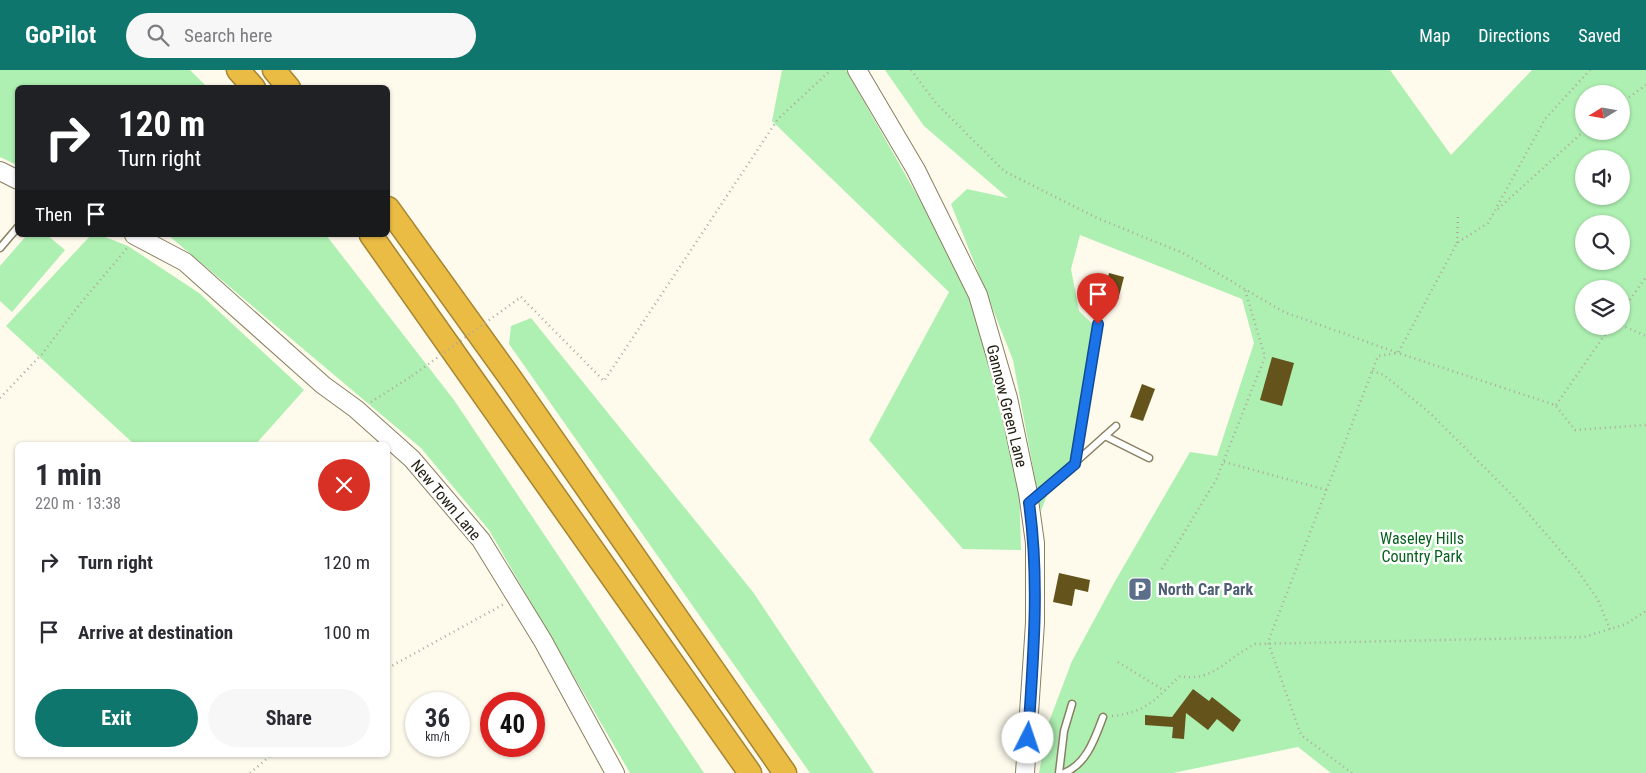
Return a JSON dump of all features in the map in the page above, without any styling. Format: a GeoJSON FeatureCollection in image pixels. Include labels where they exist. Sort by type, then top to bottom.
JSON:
{"type":"FeatureCollection","features":[{"type":"Feature","properties":{"kind":"highway"},"geometry":{"type":"LineString","coordinates":[[238,70],[251,85]]}},
{"type":"Feature","properties":{"kind":"highway"},"geometry":{"type":"LineString","coordinates":[[274,70],[287,85]]}},
{"type":"Feature","properties":{"kind":"highway"},"geometry":{"type":"LineString","coordinates":[[390,211],[505,371],[785,773]]}},
{"type":"Feature","properties":{"kind":"highway"},"geometry":{"type":"LineString","coordinates":[[372,237],[750,773]]}},
{"type":"Feature","properties":{"kind":"street","name":"Gannow Green Lane"},"geometry":{"type":"LineString","coordinates":[[857,70],[916,170],[978,295],[1008,398],[1035,543],[1035,623],[1025,773]]}},
{"type":"Feature","properties":{"kind":"street"},"geometry":{"type":"LineString","coordinates":[[0,171],[15,178]]}},
{"type":"Feature","properties":{"kind":"street","name":"New Town Lane"},"geometry":{"type":"LineString","coordinates":[[139,237],[185,262],[323,385],[356,409],[412,459],[481,540],[516,597],[615,773]]}},
{"type":"Feature","properties":{"kind":"lane"},"geometry":{"type":"LineString","coordinates":[[0,248],[15,230]]}},
{"type":"Feature","properties":{"kind":"lane"},"geometry":{"type":"LineString","coordinates":[[1075,464],[1098,324]]}},
{"type":"Feature","properties":{"kind":"lane"},"geometry":{"type":"LineString","coordinates":[[1029,503],[1116,426]]}},
{"type":"Feature","properties":{"kind":"lane"},"geometry":{"type":"LineString","coordinates":[[1106,436],[1149,458]]}},
{"type":"Feature","properties":{"kind":"lane"},"geometry":{"type":"LineString","coordinates":[[1059,773],[1064,731],[1072,704]]}},
{"type":"Feature","properties":{"kind":"lane"},"geometry":{"type":"LineString","coordinates":[[1064,773],[1075,769],[1093,744],[1103,717]]}},
{"type":"Feature","properties":{"kind":"path"},"geometry":{"type":"LineString","coordinates":[[356,409],[412,376],[522,297],[604,381],[778,119],[831,70]]}},
{"type":"Feature","properties":{"kind":"path"},"geometry":{"type":"LineString","coordinates":[[911,70],[936,104],[1004,171],[1097,218],[1183,253],[1284,312],[1398,353],[1556,405],[1575,430],[1646,425]]}},
{"type":"Feature","properties":{"kind":"path"},"geometry":{"type":"LineString","coordinates":[[1457,243],[1488,223],[1545,119],[1590,70]]}},
{"type":"Feature","properties":{"kind":"path"},"geometry":{"type":"LineString","coordinates":[[1630,96],[1646,84]]}},
{"type":"Feature","properties":{"kind":"path"},"geometry":{"type":"LineString","coordinates":[[1495,212],[1575,139]]}},
{"type":"Feature","properties":{"kind":"path"},"geometry":{"type":"LineString","coordinates":[[1398,353],[1457,243],[1458,214]]}},
{"type":"Feature","properties":{"kind":"path"},"geometry":{"type":"LineString","coordinates":[[0,398],[42,354],[133,237]]}},
{"type":"Feature","properties":{"kind":"path"},"geometry":{"type":"LineString","coordinates":[[1630,299],[1646,277]]}},
{"type":"Feature","properties":{"kind":"path"},"geometry":{"type":"LineString","coordinates":[[1162,569],[1216,480],[1265,357],[1245,289]]}},
{"type":"Feature","properties":{"kind":"path"},"geometry":{"type":"LineString","coordinates":[[1630,329],[1646,336]]}},
{"type":"Feature","properties":{"kind":"path"},"geometry":{"type":"LineString","coordinates":[[1556,405],[1605,335]]}},
{"type":"Feature","properties":{"kind":"path"},"geometry":{"type":"LineString","coordinates":[[1352,773],[1301,735],[1268,642],[1378,356],[1398,353]]}},
{"type":"Feature","properties":{"kind":"path"},"geometry":{"type":"LineString","coordinates":[[1372,371],[1384,375],[1431,414],[1513,496],[1578,571],[1598,600],[1610,629]]}},
{"type":"Feature","properties":{"kind":"path"},"geometry":{"type":"LineString","coordinates":[[1224,462],[1327,490]]}},
{"type":"Feature","properties":{"kind":"path"},"geometry":{"type":"LineString","coordinates":[[390,667],[516,597]]}},
{"type":"Feature","properties":{"kind":"path"},"geometry":{"type":"LineString","coordinates":[[1103,717],[1136,711],[1152,704],[1180,676],[1195,679],[1215,671],[1255,644],[1268,642],[1584,637],[1626,624],[1646,611]]}},
{"type":"Feature","properties":{"kind":"path"},"geometry":{"type":"LineString","coordinates":[[1118,662],[1164,691]]}},
{"type":"Feature","properties":{"kind":"path"},"geometry":{"type":"LineString","coordinates":[[250,773],[269,757]]}},
{"type":"Feature","properties":{"kind":"green space"},"geometry":{"type":"Polygon","coordinates":[[[0,70],[190,70],[205,85],[15,85],[15,164],[0,157],[0,70]]]}},
{"type":"Feature","properties":{"kind":"green space"},"geometry":{"type":"Polygon","coordinates":[[[782,70],[846,70],[968,285],[1019,486],[1021,550],[963,549],[869,440],[949,292],[772,121],[782,70]]]}},
{"type":"Feature","properties":{"kind":"green space","name":"Waseley Hills Country Park"},"geometry":{"type":"Polygon","coordinates":[[[885,70],[1390,70],[1451,155],[1532,70],[1646,70],[1646,773],[1331,773],[1298,747],[1173,773],[1039,773],[1047,727],[1072,661],[1114,583],[1190,452],[1217,456],[1254,343],[1242,299],[1080,235],[1071,269],[1079,311],[1102,333],[1080,448],[1047,495],[1041,511],[1013,360],[951,204],[967,189],[1008,198],[924,126],[885,70]]]}},
{"type":"Feature","properties":{"kind":"green space"},"geometry":{"type":"Polygon","coordinates":[[[25,237],[49,237],[65,250],[12,312],[0,301],[0,266],[25,237]]]}},
{"type":"Feature","properties":{"kind":"green space"},"geometry":{"type":"Polygon","coordinates":[[[89,237],[105,237],[128,246],[199,293],[304,390],[258,442],[132,442],[6,326],[89,237]]]}},
{"type":"Feature","properties":{"kind":"green space"},"geometry":{"type":"Polygon","coordinates":[[[170,237],[328,237],[454,400],[704,773],[630,773],[489,530],[421,448],[170,237]]]}},
{"type":"Feature","properties":{"kind":"green space"},"geometry":{"type":"Polygon","coordinates":[[[531,318],[753,592],[874,773],[810,773],[509,344],[511,326],[531,318]]]}},
{"type":"Feature","properties":{"kind":"building"},"geometry":{"type":"Polygon","coordinates":[[[1109,273],[1124,277],[1118,300],[1103,296],[1109,273]]]}},
{"type":"Feature","properties":{"kind":"building"},"geometry":{"type":"Polygon","coordinates":[[[1272,357],[1294,363],[1282,406],[1260,400],[1272,357]]]}},
{"type":"Feature","properties":{"kind":"building"},"geometry":{"type":"Polygon","coordinates":[[[1142,384],[1155,389],[1143,421],[1130,417],[1142,384]]]}},
{"type":"Feature","properties":{"kind":"building"},"geometry":{"type":"Polygon","coordinates":[[[1059,573],[1090,580],[1088,592],[1075,589],[1072,606],[1053,602],[1059,573]]]}},
{"type":"Feature","properties":{"kind":"building"},"geometry":{"type":"Polygon","coordinates":[[[1193,689],[1209,701],[1212,697],[1241,720],[1233,732],[1217,719],[1208,730],[1186,713],[1184,739],[1172,738],[1173,727],[1145,725],[1145,715],[1172,717],[1193,689]]]}},
{"type":"Feature","properties":{"kind":"place","name":"North Car Park"},"geometry":{"type":"Point","coordinates":[1140,589]}},
{"type":"Feature","properties":{"kind":"route"},"geometry":{"type":"LineString","coordinates":[[1028,738],[1035,623],[1035,543],[1029,503],[1075,464],[1098,324]]}}]}
